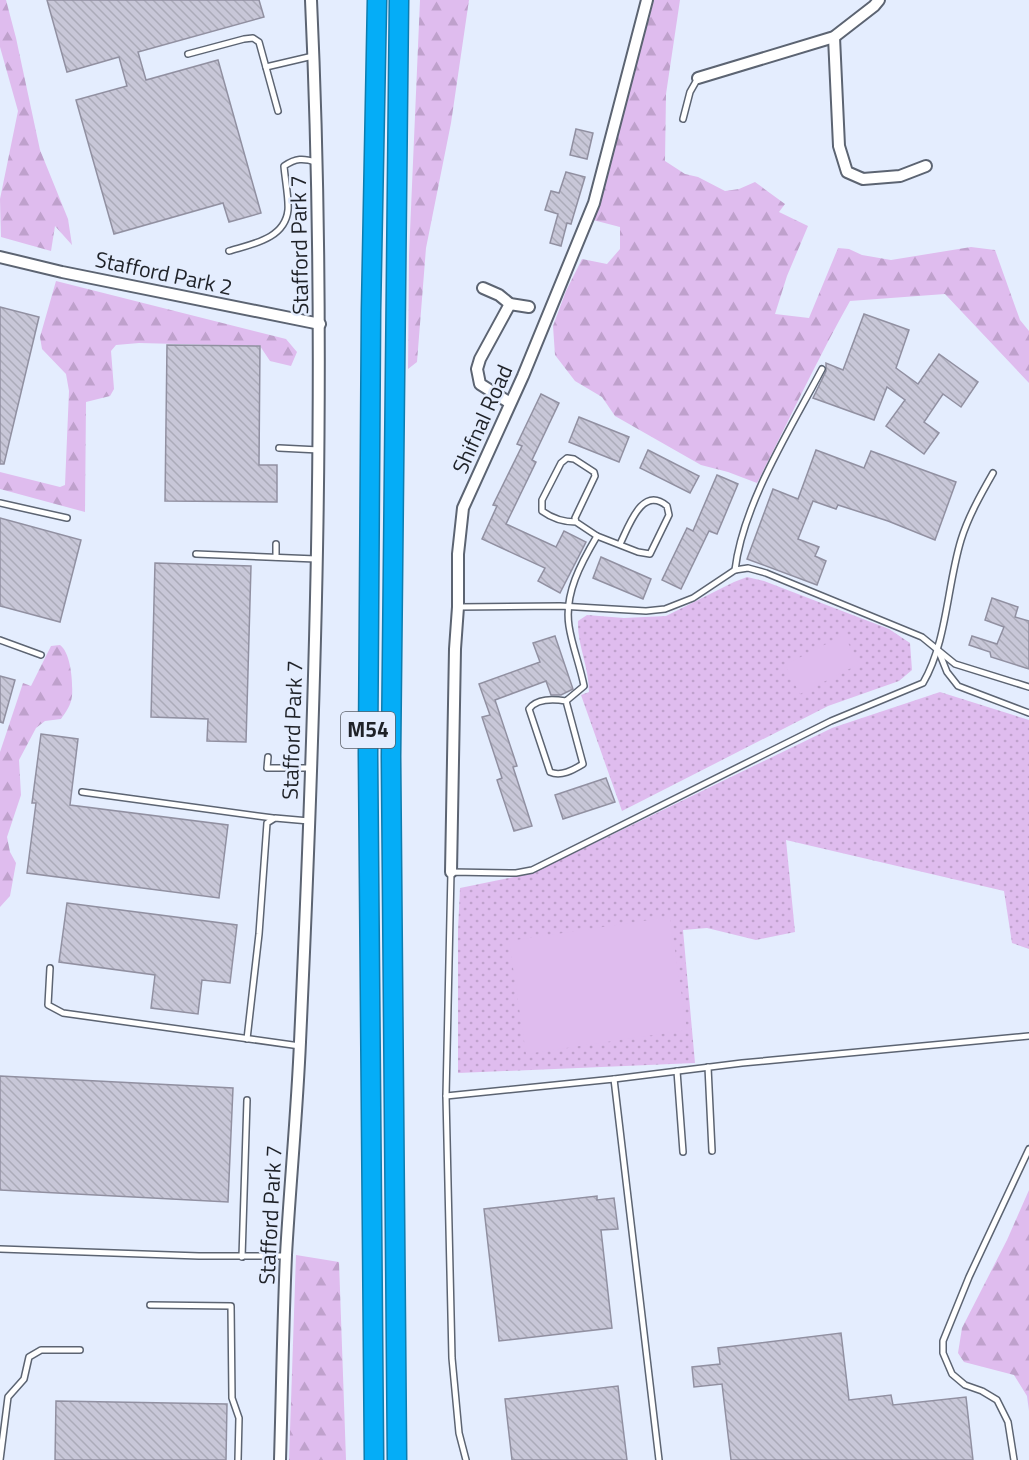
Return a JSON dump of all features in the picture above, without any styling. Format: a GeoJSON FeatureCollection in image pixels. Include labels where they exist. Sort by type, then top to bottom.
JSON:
{"type":"FeatureCollection","features":[{"type":"Feature","properties":{"kind":"highway","name":"M54"},"geometry":{"type":"LineString","coordinates":[[374,1460],[368,754],[370,311],[376,0]]}},
{"type":"Feature","properties":{"kind":"highway","name":"M54"},"geometry":{"type":"LineString","coordinates":[[398,1460],[391,744],[399,0]]}},
{"type":"Feature","properties":{"kind":"street","name":"Stafford Park 7"},"geometry":{"type":"LineString","coordinates":[[280,1460],[286,1257],[300,1046],[309,821],[319,450],[320,324],[311,0]]}},
{"type":"Feature","properties":{"kind":"street","name":"Shifnal Road"},"geometry":{"type":"LineString","coordinates":[[451,872],[458,554],[463,508],[574,256],[594,203],[647,0]]}},
{"type":"Feature","properties":{"kind":"street"},"geometry":{"type":"LineString","coordinates":[[698,78],[834,37],[879,0]]}},
{"type":"Feature","properties":{"kind":"street"},"geometry":{"type":"LineString","coordinates":[[834,37],[839,146],[847,172],[863,180],[900,176],[926,166]]}},
{"type":"Feature","properties":{"kind":"street","name":"Stafford Park 2"},"geometry":{"type":"LineString","coordinates":[[0,257],[320,324]]}},
{"type":"Feature","properties":{"kind":"street"},"geometry":{"type":"LineString","coordinates":[[483,288],[499,295],[510,304],[529,307]]}},
{"type":"Feature","properties":{"kind":"street"},"geometry":{"type":"LineString","coordinates":[[510,304],[480,359],[477,369],[480,384],[510,403]]}},
{"type":"Feature","properties":{"kind":"lane"},"geometry":{"type":"LineString","coordinates":[[188,54],[253,38],[259,42],[278,111]]}},
{"type":"Feature","properties":{"kind":"lane"},"geometry":{"type":"LineString","coordinates":[[266,67],[313,56]]}},
{"type":"Feature","properties":{"kind":"lane"},"geometry":{"type":"LineString","coordinates":[[683,119],[690,92],[698,78]]}},
{"type":"Feature","properties":{"kind":"lane"},"geometry":{"type":"LineString","coordinates":[[229,251],[266,240],[277,231],[284,222],[288,209],[284,166],[295,159],[316,162]]}},
{"type":"Feature","properties":{"kind":"lane"},"geometry":{"type":"LineString","coordinates":[[735,570],[743,534],[761,485],[822,369]]}},
{"type":"Feature","properties":{"kind":"lane"},"geometry":{"type":"LineString","coordinates":[[279,448],[319,450]]}},
{"type":"Feature","properties":{"kind":"lane"},"geometry":{"type":"LineString","coordinates":[[576,522],[577,512],[595,476],[591,470],[574,459],[567,458],[561,463],[542,500],[542,511],[549,516],[566,522],[576,522],[597,537],[650,554],[669,515],[667,506],[652,499],[647,500],[635,514],[620,544]]}},
{"type":"Feature","properties":{"kind":"lane"},"geometry":{"type":"LineString","coordinates":[[466,1460],[459,1433],[453,1358],[446,1096],[451,872],[516,873],[532,870],[831,721],[924,683],[937,648],[961,539],[993,473]]}},
{"type":"Feature","properties":{"kind":"lane"},"geometry":{"type":"LineString","coordinates":[[0,503],[67,518]]}},
{"type":"Feature","properties":{"kind":"lane"},"geometry":{"type":"LineString","coordinates":[[566,701],[584,686],[569,627],[568,613],[572,586],[597,537]]}},
{"type":"Feature","properties":{"kind":"lane"},"geometry":{"type":"LineString","coordinates":[[276,544],[276,558]]}},
{"type":"Feature","properties":{"kind":"lane"},"geometry":{"type":"LineString","coordinates":[[196,554],[316,559]]}},
{"type":"Feature","properties":{"kind":"lane"},"geometry":{"type":"LineString","coordinates":[[458,607],[570,607],[646,611],[665,609],[693,598],[735,570],[748,568],[766,573],[922,637],[955,664],[1029,687]]}},
{"type":"Feature","properties":{"kind":"lane"},"geometry":{"type":"LineString","coordinates":[[0,640],[41,655]]}},
{"type":"Feature","properties":{"kind":"lane"},"geometry":{"type":"LineString","coordinates":[[937,648],[947,672],[958,686],[1029,713]]}},
{"type":"Feature","properties":{"kind":"lane"},"geometry":{"type":"LineString","coordinates":[[555,699],[566,701],[582,764],[571,771],[555,775],[550,772],[529,708],[538,702],[555,699]]}},
{"type":"Feature","properties":{"kind":"lane"},"geometry":{"type":"LineString","coordinates":[[268,757],[267,768],[310,768]]}},
{"type":"Feature","properties":{"kind":"lane"},"geometry":{"type":"LineString","coordinates":[[82,792],[309,821]]}},
{"type":"Feature","properties":{"kind":"lane"},"geometry":{"type":"LineString","coordinates":[[247,1039],[259,934],[267,823],[275,818]]}},
{"type":"Feature","properties":{"kind":"lane"},"geometry":{"type":"LineString","coordinates":[[50,968],[48,1005],[63,1012],[300,1046]]}},
{"type":"Feature","properties":{"kind":"lane"},"geometry":{"type":"LineString","coordinates":[[446,1096],[708,1067],[1029,1036]]}},
{"type":"Feature","properties":{"kind":"lane"},"geometry":{"type":"LineString","coordinates":[[708,1067],[712,1151]]}},
{"type":"Feature","properties":{"kind":"lane"},"geometry":{"type":"LineString","coordinates":[[677,1071],[683,1152]]}},
{"type":"Feature","properties":{"kind":"lane"},"geometry":{"type":"LineString","coordinates":[[614,1079],[659,1460]]}},
{"type":"Feature","properties":{"kind":"lane"},"geometry":{"type":"LineString","coordinates":[[242,1257],[247,1100]]}},
{"type":"Feature","properties":{"kind":"lane"},"geometry":{"type":"LineString","coordinates":[[1014,1460],[1008,1422],[997,1400],[965,1385],[952,1374],[943,1353],[943,1341],[969,1277],[1029,1149]]}},
{"type":"Feature","properties":{"kind":"lane"},"geometry":{"type":"LineString","coordinates":[[0,1249],[286,1257]]}},
{"type":"Feature","properties":{"kind":"lane"},"geometry":{"type":"LineString","coordinates":[[150,1305],[231,1306],[232,1398],[239,1418],[238,1460]]}},
{"type":"Feature","properties":{"kind":"lane"},"geometry":{"type":"LineString","coordinates":[[0,1460],[8,1397],[24,1379],[29,1357],[41,1350],[80,1350]]}},
{"type":"Feature","properties":{"kind":"green space"},"geometry":{"type":"Polygon","coordinates":[[[0,0],[6,0],[40,150],[68,219],[72,245],[55,226],[51,251],[1,237],[0,199],[18,111],[0,47],[0,0]]]}},
{"type":"Feature","properties":{"kind":"green space"},"geometry":{"type":"Polygon","coordinates":[[[420,0],[469,0],[451,123],[426,248],[417,362],[408,369],[409,255],[420,0]]]}},
{"type":"Feature","properties":{"kind":"green space"},"geometry":{"type":"Polygon","coordinates":[[[654,0],[680,0],[666,94],[665,161],[685,174],[698,177],[725,191],[739,189],[755,182],[785,204],[779,212],[808,226],[787,276],[775,314],[809,318],[838,248],[891,260],[971,247],[995,250],[1020,320],[1029,331],[1029,383],[945,294],[850,301],[757,483],[701,465],[615,416],[602,397],[575,381],[555,355],[553,326],[566,291],[582,259],[607,264],[620,249],[620,227],[593,220],[654,0]]]}},
{"type":"Feature","properties":{"kind":"green space"},"geometry":{"type":"Polygon","coordinates":[[[56,281],[286,339],[297,352],[291,366],[270,361],[260,346],[139,343],[116,345],[111,351],[114,389],[110,396],[86,402],[85,512],[0,489],[0,472],[60,487],[65,485],[69,391],[66,374],[42,349],[40,337],[56,281]]]}},
{"type":"Feature","properties":{"kind":"green space"},"geometry":{"type":"Polygon","coordinates":[[[747,577],[764,581],[889,629],[910,643],[912,670],[899,681],[828,706],[622,811],[581,695],[589,692],[578,621],[587,615],[624,618],[666,616],[747,577]]]}},
{"type":"Feature","properties":{"kind":"green space"},"geometry":{"type":"Polygon","coordinates":[[[844,635],[859,664],[800,694],[785,665],[844,635]]]}},
{"type":"Feature","properties":{"kind":"green space"},"geometry":{"type":"Polygon","coordinates":[[[60,645],[67,654],[70,668],[71,699],[61,719],[45,721],[36,728],[19,760],[21,795],[7,837],[10,852],[16,863],[10,896],[0,907],[0,752],[23,683],[31,686],[51,646],[60,645]]]}},
{"type":"Feature","properties":{"kind":"green space"},"geometry":{"type":"Polygon","coordinates":[[[940,692],[1029,720],[1029,949],[1012,943],[1004,891],[786,840],[795,932],[756,940],[707,928],[683,930],[695,1063],[458,1073],[460,888],[533,873],[832,728],[940,692]]]}},
{"type":"Feature","properties":{"kind":"green space"},"geometry":{"type":"Polygon","coordinates":[[[670,917],[687,1030],[526,1054],[509,941],[670,917]]]}},
{"type":"Feature","properties":{"kind":"green space"},"geometry":{"type":"Polygon","coordinates":[[[1029,1190],[1029,1411],[1027,1396],[1014,1375],[964,1362],[958,1353],[962,1328],[1007,1240],[1029,1190]]]}},
{"type":"Feature","properties":{"kind":"green space"},"geometry":{"type":"Polygon","coordinates":[[[296,1255],[339,1262],[346,1460],[289,1460],[296,1255]]]}},
{"type":"Feature","properties":{"kind":"building"},"geometry":{"type":"Polygon","coordinates":[[[47,0],[259,0],[264,17],[138,52],[146,80],[218,60],[261,213],[229,222],[223,203],[114,234],[76,100],[127,86],[119,57],[67,72],[47,0]]]}},
{"type":"Feature","properties":{"kind":"building"},"geometry":{"type":"Polygon","coordinates":[[[576,129],[593,133],[587,159],[570,155],[576,129]]]}},
{"type":"Feature","properties":{"kind":"building"},"geometry":{"type":"Polygon","coordinates":[[[566,172],[585,177],[571,224],[567,223],[561,246],[550,243],[558,214],[545,210],[551,191],[559,193],[566,172]]]}},
{"type":"Feature","properties":{"kind":"building"},"geometry":{"type":"Polygon","coordinates":[[[0,307],[39,317],[4,464],[0,464],[0,307]]]}},
{"type":"Feature","properties":{"kind":"building"},"geometry":{"type":"Polygon","coordinates":[[[864,314],[909,330],[896,368],[918,384],[939,354],[978,382],[961,407],[943,394],[924,422],[939,433],[924,454],[886,426],[905,400],[887,387],[874,420],[813,398],[826,371],[826,363],[843,370],[864,314]]]}},
{"type":"Feature","properties":{"kind":"building"},"geometry":{"type":"Polygon","coordinates":[[[167,345],[260,346],[259,465],[277,465],[277,502],[165,501],[167,345]]]}},
{"type":"Feature","properties":{"kind":"building"},"geometry":{"type":"Polygon","coordinates":[[[541,394],[559,403],[532,460],[536,462],[506,524],[556,547],[564,531],[586,542],[560,593],[538,581],[545,568],[482,539],[497,506],[493,505],[522,446],[517,444],[541,394]]]}},
{"type":"Feature","properties":{"kind":"building"},"geometry":{"type":"Polygon","coordinates":[[[579,417],[629,437],[619,462],[569,442],[579,417]]]}},
{"type":"Feature","properties":{"kind":"building"},"geometry":{"type":"Polygon","coordinates":[[[648,450],[699,476],[690,493],[640,468],[648,450]]]}},
{"type":"Feature","properties":{"kind":"building"},"geometry":{"type":"Polygon","coordinates":[[[816,450],[864,468],[871,451],[956,482],[935,540],[888,521],[838,505],[836,509],[813,501],[798,539],[819,547],[815,556],[826,561],[817,585],[747,559],[773,489],[798,499],[816,450]]]}},
{"type":"Feature","properties":{"kind":"building"},"geometry":{"type":"Polygon","coordinates":[[[717,475],[738,484],[717,534],[709,531],[681,589],[662,580],[687,528],[693,531],[717,475]]]}},
{"type":"Feature","properties":{"kind":"building"},"geometry":{"type":"Polygon","coordinates":[[[0,518],[81,540],[60,622],[0,606],[0,518]]]}},
{"type":"Feature","properties":{"kind":"building"},"geometry":{"type":"Polygon","coordinates":[[[601,557],[651,579],[643,599],[593,578],[601,557]]]}},
{"type":"Feature","properties":{"kind":"building"},"geometry":{"type":"Polygon","coordinates":[[[155,563],[251,566],[246,742],[207,741],[208,719],[151,717],[155,563]]]}},
{"type":"Feature","properties":{"kind":"building"},"geometry":{"type":"Polygon","coordinates":[[[992,598],[1018,607],[1015,617],[1029,621],[1029,669],[991,657],[990,652],[969,645],[972,636],[997,644],[1004,627],[985,620],[992,598]]]}},
{"type":"Feature","properties":{"kind":"building"},"geometry":{"type":"Polygon","coordinates":[[[555,636],[573,689],[561,695],[551,695],[546,681],[495,700],[517,766],[513,767],[532,826],[514,831],[497,780],[502,778],[482,717],[490,715],[479,684],[540,662],[533,643],[555,636]]]}},
{"type":"Feature","properties":{"kind":"building"},"geometry":{"type":"Polygon","coordinates":[[[0,676],[15,680],[3,723],[0,722],[0,676]]]}},
{"type":"Feature","properties":{"kind":"building"},"geometry":{"type":"Polygon","coordinates":[[[41,734],[78,739],[70,805],[228,825],[219,898],[27,873],[36,803],[32,803],[41,734]]]}},
{"type":"Feature","properties":{"kind":"building"},"geometry":{"type":"Polygon","coordinates":[[[606,778],[615,802],[563,819],[555,795],[606,778]]]}},
{"type":"Feature","properties":{"kind":"building"},"geometry":{"type":"Polygon","coordinates":[[[67,903],[237,925],[230,983],[202,980],[198,1014],[151,1008],[155,975],[59,962],[67,903]]]}},
{"type":"Feature","properties":{"kind":"building"},"geometry":{"type":"Polygon","coordinates":[[[0,1076],[233,1088],[228,1202],[0,1190],[0,1076]]]}},
{"type":"Feature","properties":{"kind":"building"},"geometry":{"type":"Polygon","coordinates":[[[597,1196],[597,1200],[614,1198],[618,1229],[601,1230],[612,1328],[499,1341],[484,1209],[597,1196]]]}},
{"type":"Feature","properties":{"kind":"building"},"geometry":{"type":"Polygon","coordinates":[[[841,1333],[849,1400],[891,1395],[893,1405],[966,1397],[973,1460],[731,1460],[722,1384],[694,1387],[692,1367],[720,1364],[718,1348],[841,1333]]]}},
{"type":"Feature","properties":{"kind":"building"},"geometry":{"type":"Polygon","coordinates":[[[618,1386],[627,1460],[512,1460],[505,1399],[618,1386]]]}},
{"type":"Feature","properties":{"kind":"building"},"geometry":{"type":"Polygon","coordinates":[[[56,1401],[227,1404],[226,1460],[55,1460],[56,1401]]]}}]}
